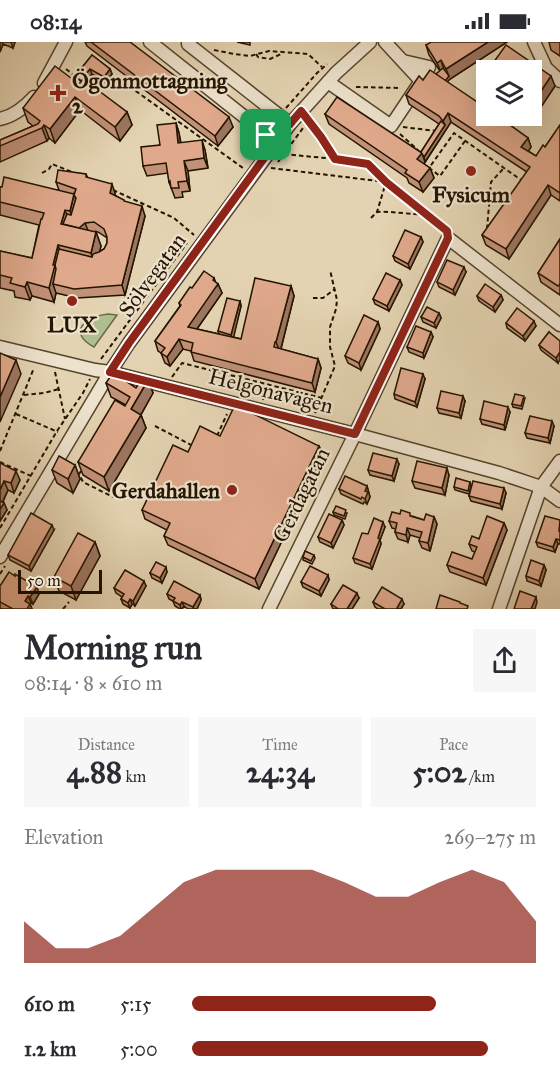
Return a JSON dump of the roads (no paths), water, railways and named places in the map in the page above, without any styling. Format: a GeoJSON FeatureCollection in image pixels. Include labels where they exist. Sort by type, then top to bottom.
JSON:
{"type":"FeatureCollection","features":[{"type":"Feature","properties":{"kind":"street"},"geometry":{"type":"LineString","coordinates":[[0,119],[11,116],[29,103],[42,87],[66,42]]}},
{"type":"Feature","properties":{"kind":"street"},"geometry":{"type":"LineString","coordinates":[[150,42],[276,142]]}},
{"type":"Feature","properties":{"kind":"street","name":"Sölvegatan"},"geometry":{"type":"LineString","coordinates":[[0,557],[129,343],[290,124],[301,111],[332,85],[370,42]]}},
{"type":"Feature","properties":{"kind":"street"},"geometry":{"type":"LineString","coordinates":[[332,85],[391,126],[429,67],[403,61],[385,42]]}},
{"type":"Feature","properties":{"kind":"street"},"geometry":{"type":"LineString","coordinates":[[534,42],[546,68],[560,81]]}},
{"type":"Feature","properties":{"kind":"street"},"geometry":{"type":"LineString","coordinates":[[192,46],[290,124]]}},
{"type":"Feature","properties":{"kind":"street","name":"Gerdagatan"},"geometry":{"type":"LineString","coordinates":[[273,607],[448,238],[560,325]]}},
{"type":"Feature","properties":{"kind":"street","name":"Helgonavägen"},"geometry":{"type":"LineString","coordinates":[[0,347],[95,370],[236,399],[499,473],[541,487],[560,501]]}},
{"type":"Feature","properties":{"kind":"street"},"geometry":{"type":"LineString","coordinates":[[499,609],[541,487],[560,461]]}},
{"type":"Feature","properties":{"kind":"place","name":"Ögonmottagning 2"},"geometry":{"type":"Point","coordinates":[58,93]}},
{"type":"Feature","properties":{"kind":"place","name":"Fysicum"},"geometry":{"type":"Point","coordinates":[471,171]}},
{"type":"Feature","properties":{"kind":"place","name":"LUX"},"geometry":{"type":"Point","coordinates":[72,301]}},
{"type":"Feature","properties":{"kind":"place","name":"Gerdahallen"},"geometry":{"type":"Point","coordinates":[232,490]}}]}
